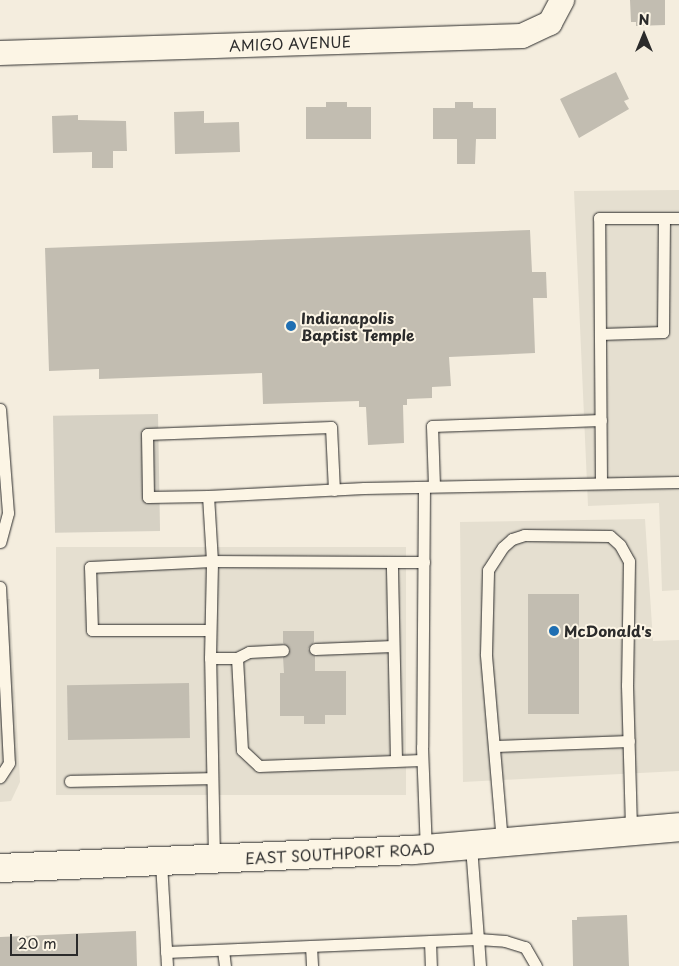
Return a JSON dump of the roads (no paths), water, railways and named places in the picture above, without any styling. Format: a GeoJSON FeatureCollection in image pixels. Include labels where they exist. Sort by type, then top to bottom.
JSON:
{"type":"FeatureCollection","features":[{"type":"Feature","properties":{"kind":"main road","name":"EAST SOUTHPORT ROAD"},"geometry":{"type":"LineString","coordinates":[[0,868],[426,849],[679,827]]}},
{"type":"Feature","properties":{"kind":"street","name":"AMIGO AVENUE"},"geometry":{"type":"LineString","coordinates":[[0,53],[522,36],[550,23],[562,0]]}},
{"type":"Feature","properties":{"kind":"lane"},"geometry":{"type":"LineString","coordinates":[[601,483],[599,218],[679,218]]}},
{"type":"Feature","properties":{"kind":"lane"},"geometry":{"type":"LineString","coordinates":[[600,334],[663,332],[664,218]]}},
{"type":"Feature","properties":{"kind":"lane"},"geometry":{"type":"LineString","coordinates":[[0,409],[8,513],[0,542]]}},
{"type":"Feature","properties":{"kind":"lane"},"geometry":{"type":"LineString","coordinates":[[426,849],[422,760],[424,562],[432,426],[601,420]]}},
{"type":"Feature","properties":{"kind":"lane"},"geometry":{"type":"LineString","coordinates":[[334,490],[331,427],[147,434],[148,497],[208,496],[429,486],[679,482]]}},
{"type":"Feature","properties":{"kind":"lane"},"geometry":{"type":"LineString","coordinates":[[208,496],[212,561],[210,658],[214,859]]}},
{"type":"Feature","properties":{"kind":"lane"},"geometry":{"type":"LineString","coordinates":[[502,842],[496,746],[486,654],[488,570],[503,547],[512,539],[524,535],[610,536],[620,545],[629,561],[628,741],[631,831]]}},
{"type":"Feature","properties":{"kind":"lane"},"geometry":{"type":"LineString","coordinates":[[210,630],[92,630],[90,567],[212,561],[424,562]]}},
{"type":"Feature","properties":{"kind":"lane"},"geometry":{"type":"LineString","coordinates":[[392,562],[396,760]]}},
{"type":"Feature","properties":{"kind":"lane"},"geometry":{"type":"LineString","coordinates":[[0,587],[1,642],[9,763],[0,777]]}},
{"type":"Feature","properties":{"kind":"lane"},"geometry":{"type":"LineString","coordinates":[[315,649],[393,646]]}},
{"type":"Feature","properties":{"kind":"lane"},"geometry":{"type":"LineString","coordinates":[[210,658],[237,658],[249,652],[283,650]]}},
{"type":"Feature","properties":{"kind":"lane"},"geometry":{"type":"LineString","coordinates":[[237,658],[242,750],[259,766],[422,760]]}},
{"type":"Feature","properties":{"kind":"lane"},"geometry":{"type":"LineString","coordinates":[[496,746],[628,741]]}},
{"type":"Feature","properties":{"kind":"lane"},"geometry":{"type":"LineString","coordinates":[[70,781],[212,778]]}},
{"type":"Feature","properties":{"kind":"lane"},"geometry":{"type":"LineString","coordinates":[[471,845],[480,966]]}},
{"type":"Feature","properties":{"kind":"lane"},"geometry":{"type":"LineString","coordinates":[[161,862],[167,966]]}},
{"type":"Feature","properties":{"kind":"lane"},"geometry":{"type":"LineString","coordinates":[[166,952],[478,939],[525,947],[536,966]]}},
{"type":"Feature","properties":{"kind":"lane"},"geometry":{"type":"LineString","coordinates":[[430,941],[431,966]]}},
{"type":"Feature","properties":{"kind":"lane"},"geometry":{"type":"LineString","coordinates":[[311,946],[312,966]]}},
{"type":"Feature","properties":{"kind":"lane"},"geometry":{"type":"LineString","coordinates":[[223,950],[225,966]]}},
{"type":"Feature","properties":{"kind":"place","name":"Indianapolis Baptist Temple"},"geometry":{"type":"Point","coordinates":[291,326]}},
{"type":"Feature","properties":{"kind":"place","name":"McDonald's"},"geometry":{"type":"Point","coordinates":[554,631]}}]}
